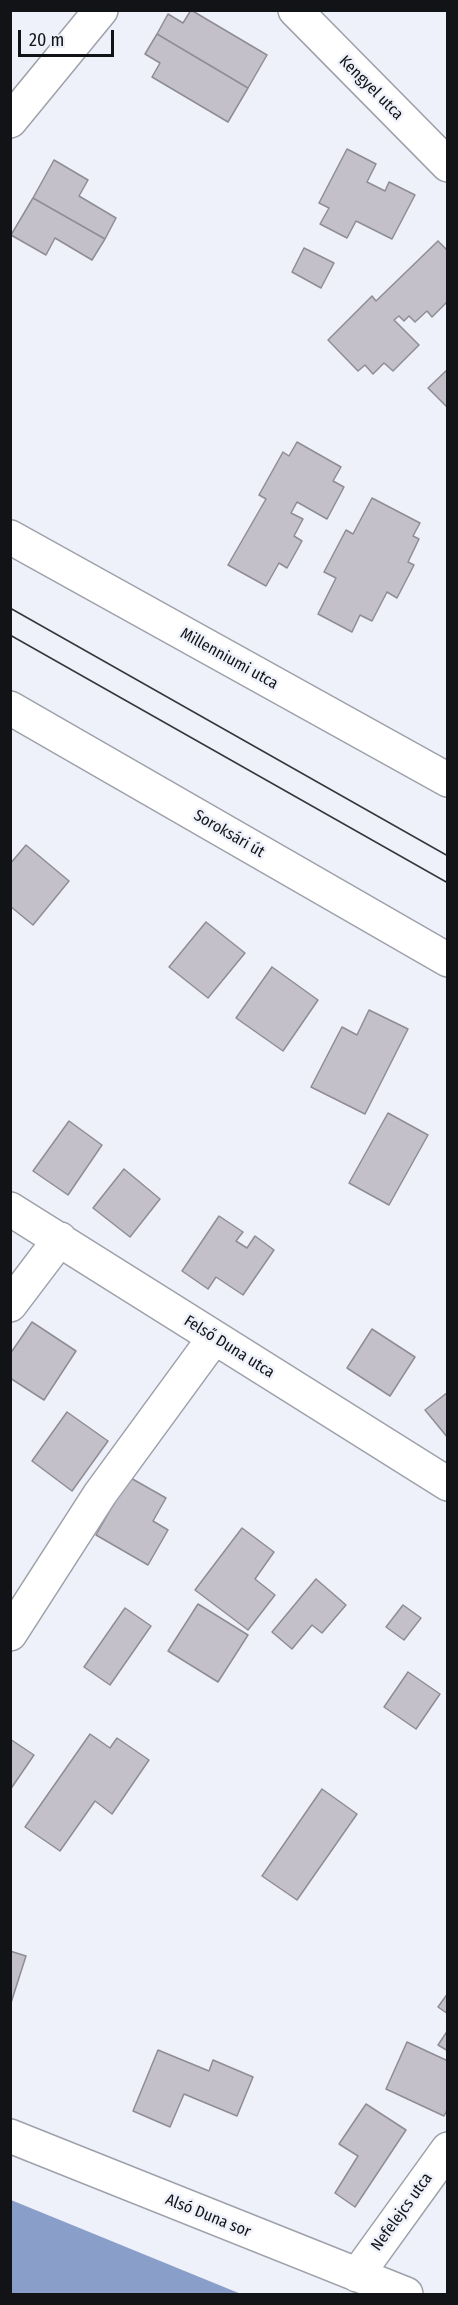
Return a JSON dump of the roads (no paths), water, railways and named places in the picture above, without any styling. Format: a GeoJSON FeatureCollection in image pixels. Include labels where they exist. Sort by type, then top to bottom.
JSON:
{"type":"FeatureCollection","features":[{"type":"Feature","properties":{"kind":"street"},"geometry":{"type":"LineString","coordinates":[[10,121],[101,10]]}},
{"type":"Feature","properties":{"kind":"street","name":"Kengyel utca"},"geometry":{"type":"LineString","coordinates":[[295,10],[447,165]]}},
{"type":"Feature","properties":{"kind":"street","name":"Millenniumi utca"},"geometry":{"type":"LineString","coordinates":[[10,537],[447,780]]}},
{"type":"Feature","properties":{"kind":"street","name":"Soroksári út"},"geometry":{"type":"LineString","coordinates":[[10,708],[447,960]]}},
{"type":"Feature","properties":{"kind":"street","name":"Felső Duna utca"},"geometry":{"type":"LineString","coordinates":[[10,1209],[447,1484]]}},
{"type":"Feature","properties":{"kind":"street"},"geometry":{"type":"LineString","coordinates":[[10,1305],[60,1239]]}},
{"type":"Feature","properties":{"kind":"street"},"geometry":{"type":"LineString","coordinates":[[10,1634],[100,1494],[214,1338]]}},
{"type":"Feature","properties":{"kind":"street","name":"Alsó Duna sor"},"geometry":{"type":"LineString","coordinates":[[10,2136],[406,2295]]}},
{"type":"Feature","properties":{"kind":"street","name":"Nefelejcs utca"},"geometry":{"type":"LineString","coordinates":[[357,2275],[447,2149]]}},
{"type":"Feature","properties":{"kind":"water"},"geometry":{"type":"Polygon","coordinates":[[[11,2200],[241,2294],[11,2294],[11,2200]]]}},
{"type":"Feature","properties":{"kind":"tram line"},"geometry":{"type":"LineString","coordinates":[[10,608],[448,856]]}},
{"type":"Feature","properties":{"kind":"tram line"},"geometry":{"type":"LineString","coordinates":[[10,635],[448,883]]}}]}
